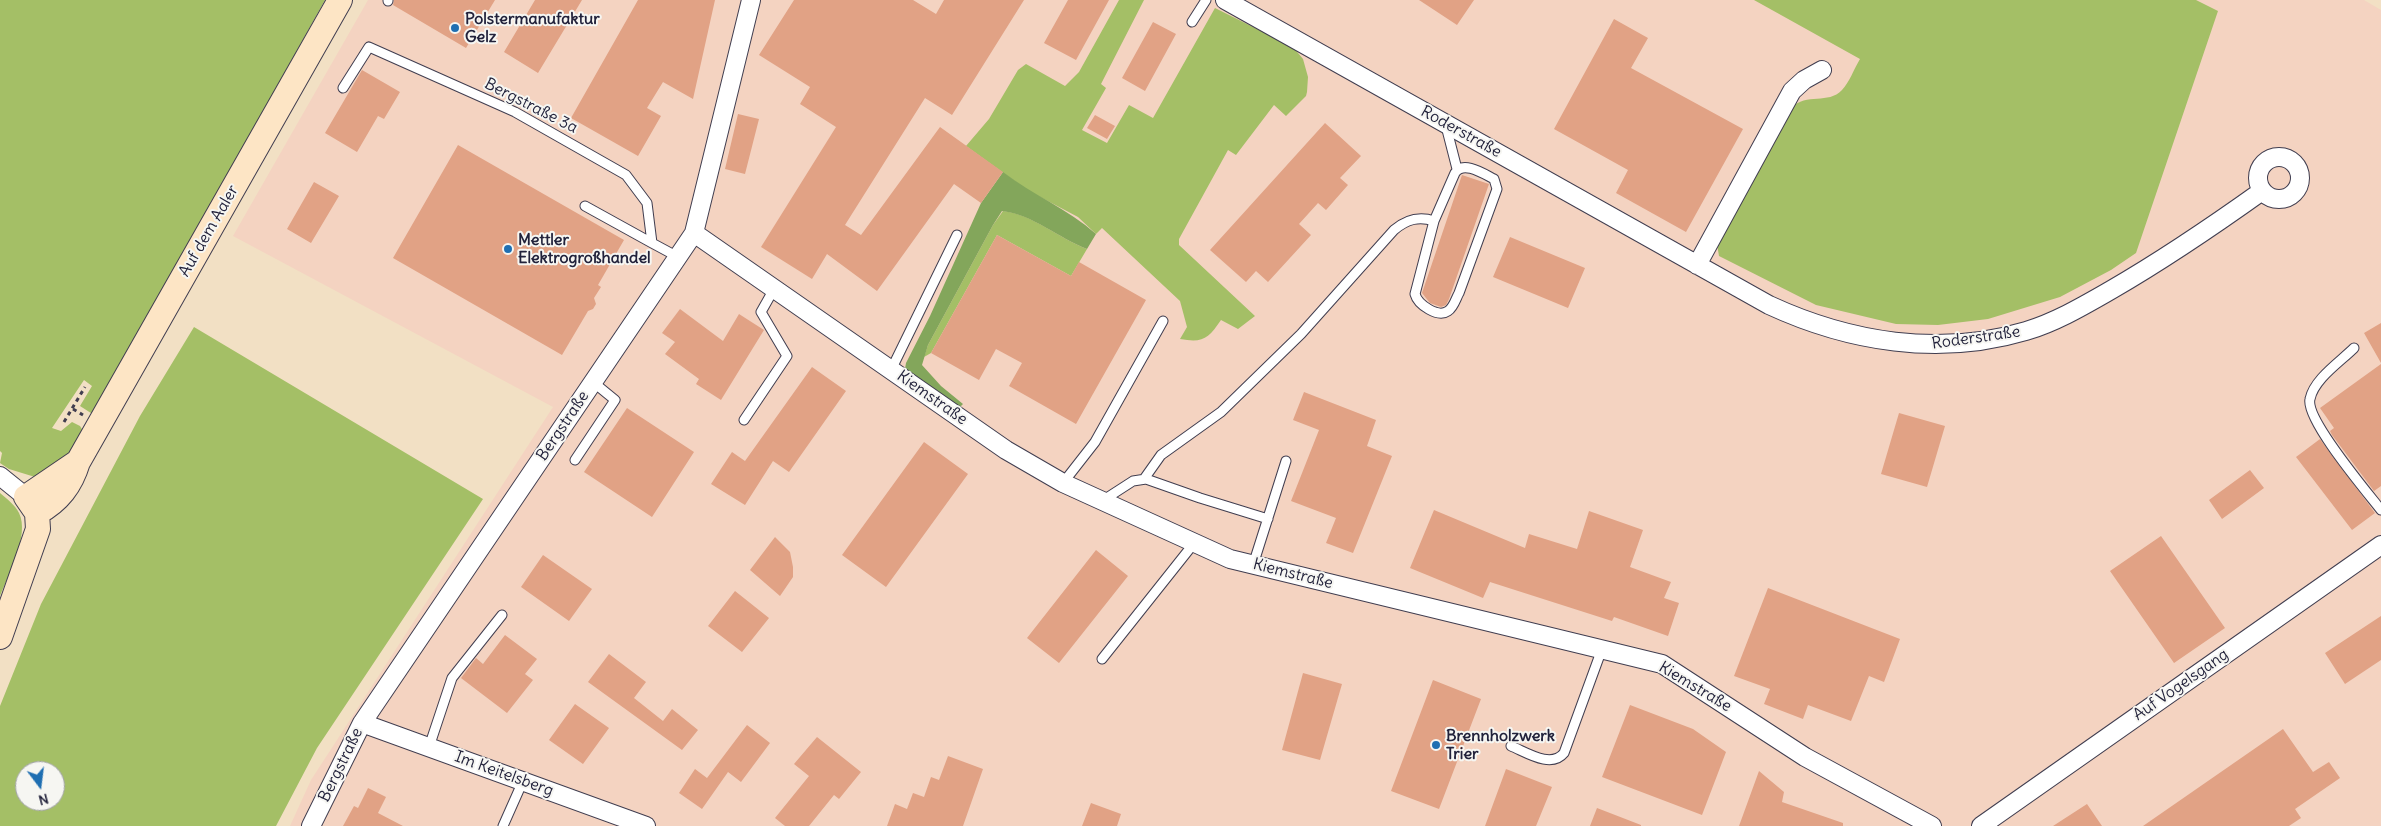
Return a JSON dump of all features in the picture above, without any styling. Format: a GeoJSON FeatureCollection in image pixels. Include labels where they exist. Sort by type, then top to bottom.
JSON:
{"type":"FeatureCollection","features":[{"type":"Feature","properties":{"kind":"street","name":"Auf dem Aaler"},"geometry":{"type":"LineString","coordinates":[[32,505],[54,503],[73,476],[78,462],[340,0]]}},
{"type":"Feature","properties":{"kind":"street","name":"Bergstraße"},"geometry":{"type":"LineString","coordinates":[[311,826],[362,723],[694,233],[751,0]]}},
{"type":"Feature","properties":{"kind":"street","name":"Roderstraße"},"geometry":{"type":"LineString","coordinates":[[1225,0],[1768,305],[1800,319],[1836,330],[1916,345],[1955,344],[2026,331],[2078,309],[2190,242],[2262,191]]}},
{"type":"Feature","properties":{"kind":"street"},"geometry":{"type":"LineString","coordinates":[[1697,265],[1792,91],[1804,80],[1822,70]]}},
{"type":"Feature","properties":{"kind":"street","name":"Kiemstraße"},"geometry":{"type":"LineString","coordinates":[[694,233],[1006,450],[1063,483],[1230,559],[1662,664],[1805,757],[1932,826]]}},
{"type":"Feature","properties":{"kind":"street"},"geometry":{"type":"LineString","coordinates":[[0,476],[32,505],[38,529],[0,638]]}},
{"type":"Feature","properties":{"kind":"street","name":"Auf Vogelsgang"},"geometry":{"type":"LineString","coordinates":[[1981,826],[2381,544]]}},
{"type":"Feature","properties":{"kind":"street","name":"Im Keitelsberg"},"geometry":{"type":"LineString","coordinates":[[362,723],[646,826]]}},
{"type":"Feature","properties":{"kind":"lane"},"geometry":{"type":"LineString","coordinates":[[1192,22],[1206,0]]}},
{"type":"Feature","properties":{"kind":"lane","name":"Bergstraße 3a"},"geometry":{"type":"LineString","coordinates":[[344,88],[369,47],[515,112],[626,176],[647,203],[652,243]]}},
{"type":"Feature","properties":{"kind":"lane"},"geometry":{"type":"LineString","coordinates":[[1446,124],[1457,169],[1434,221],[1414,291],[1417,300],[1439,313],[1450,309],[1459,293],[1497,188],[1496,182],[1492,178],[1467,167],[1457,169]]}},
{"type":"Feature","properties":{"kind":"lane"},"geometry":{"type":"LineString","coordinates":[[586,206],[678,257]]}},
{"type":"Feature","properties":{"kind":"lane"},"geometry":{"type":"LineString","coordinates":[[1144,479],[1161,455],[1203,427],[1221,412],[1301,334],[1394,230],[1410,219],[1421,218],[1434,221]]}},
{"type":"Feature","properties":{"kind":"lane"},"geometry":{"type":"LineString","coordinates":[[891,370],[957,236]]}},
{"type":"Feature","properties":{"kind":"lane"},"geometry":{"type":"LineString","coordinates":[[744,420],[787,356],[761,312],[774,289]]}},
{"type":"Feature","properties":{"kind":"lane"},"geometry":{"type":"LineString","coordinates":[[1063,483],[1095,442],[1163,321]]}},
{"type":"Feature","properties":{"kind":"lane"},"geometry":{"type":"LineString","coordinates":[[2354,348],[2313,390],[2309,401],[2312,414],[2332,446],[2381,510]]}},
{"type":"Feature","properties":{"kind":"lane"},"geometry":{"type":"LineString","coordinates":[[575,460],[615,400],[593,382]]}},
{"type":"Feature","properties":{"kind":"lane"},"geometry":{"type":"LineString","coordinates":[[1254,565],[1286,462]]}},
{"type":"Feature","properties":{"kind":"lane"},"geometry":{"type":"LineString","coordinates":[[1102,501],[1133,481],[1144,479],[1268,518]]}},
{"type":"Feature","properties":{"kind":"lane"},"geometry":{"type":"LineString","coordinates":[[1102,659],[1195,542]]}},
{"type":"Feature","properties":{"kind":"lane"},"geometry":{"type":"LineString","coordinates":[[429,747],[452,678],[502,615]]}},
{"type":"Feature","properties":{"kind":"lane"},"geometry":{"type":"LineString","coordinates":[[1511,746],[1555,761],[1564,754],[1602,649]]}},
{"type":"Feature","properties":{"kind":"lane"},"geometry":{"type":"LineString","coordinates":[[503,826],[523,781]]}},
{"type":"Feature","properties":{"kind":"path"},"geometry":{"type":"LineString","coordinates":[[64,422],[85,387]]}},
{"type":"Feature","properties":{"kind":"shaded area"},"geometry":{"type":"Polygon","coordinates":[[[368,0],[2364,0],[2381,10],[2381,826],[290,826],[311,780],[553,407],[233,236],[368,0]]]}},
{"type":"Feature","properties":{"kind":"green space"},"geometry":{"type":"Polygon","coordinates":[[[0,0],[325,0],[94,415],[80,406],[92,386],[84,380],[52,428],[61,431],[72,422],[80,426],[85,434],[73,453],[35,477],[9,469],[0,463],[2,453],[0,451],[0,0]]]}},
{"type":"Feature","properties":{"kind":"green space"},"geometry":{"type":"Polygon","coordinates":[[[1119,0],[1144,0],[1101,84],[1106,88],[1082,130],[1107,143],[1129,105],[1153,118],[1215,8],[1293,47],[1303,59],[1308,77],[1306,96],[1286,116],[1274,105],[1236,155],[1228,150],[1179,239],[1179,245],[1255,316],[1238,329],[1221,320],[1212,332],[1200,340],[1180,339],[1187,327],[1180,301],[1102,228],[1096,234],[1078,217],[1027,190],[966,146],[989,119],[1018,70],[1026,64],[1065,86],[1079,72],[1119,0]]]}},
{"type":"Feature","properties":{"kind":"green space"},"geometry":{"type":"Polygon","coordinates":[[[1754,0],[2196,0],[2218,11],[2136,253],[2111,270],[2060,297],[1988,319],[1938,325],[1896,324],[1816,305],[1719,256],[1717,244],[1791,108],[1797,103],[1810,99],[1830,97],[1842,90],[1860,59],[1754,0]]]}},
{"type":"Feature","properties":{"kind":"green space"},"geometry":{"type":"Polygon","coordinates":[[[1003,172],[1074,217],[1096,234],[1087,249],[1025,217],[1002,211],[928,345],[922,365],[941,386],[963,404],[959,408],[905,369],[906,363],[930,316],[981,203],[1003,172]]]}},
{"type":"Feature","properties":{"kind":"green space"},"geometry":{"type":"Polygon","coordinates":[[[1003,211],[1025,217],[1087,249],[1071,276],[997,235],[931,353],[924,357],[928,345],[993,225],[1003,211]]]}},
{"type":"Feature","properties":{"kind":"green space"},"geometry":{"type":"Polygon","coordinates":[[[194,327],[483,499],[317,748],[276,826],[0,826],[0,706],[41,604],[140,416],[194,327]]]}},
{"type":"Feature","properties":{"kind":"green space"},"geometry":{"type":"Polygon","coordinates":[[[0,493],[19,513],[22,522],[22,532],[17,555],[0,596],[0,493]]]}},
{"type":"Feature","properties":{"kind":"building","name":"Polstermanufaktur Gelz"},"geometry":{"type":"Polygon","coordinates":[[[394,0],[495,0],[466,48],[393,5],[394,0]]]}},
{"type":"Feature","properties":{"kind":"building"},"geometry":{"type":"Polygon","coordinates":[[[535,0],[582,0],[538,73],[504,52],[535,0]]]}},
{"type":"Feature","properties":{"kind":"building"},"geometry":{"type":"Polygon","coordinates":[[[638,0],[715,0],[693,99],[663,82],[647,108],[661,116],[638,156],[571,118],[638,0]]]}},
{"type":"Feature","properties":{"kind":"building"},"geometry":{"type":"Polygon","coordinates":[[[794,0],[913,0],[936,14],[944,0],[1024,0],[952,115],[925,98],[845,225],[861,235],[940,127],[1003,172],[981,203],[954,184],[877,291],[827,254],[812,279],[761,247],[836,127],[800,104],[810,87],[759,55],[794,0]]]}},
{"type":"Feature","properties":{"kind":"building"},"geometry":{"type":"Polygon","coordinates":[[[1068,0],[1109,0],[1076,60],[1044,43],[1068,0]]]}},
{"type":"Feature","properties":{"kind":"building"},"geometry":{"type":"Polygon","coordinates":[[[1419,0],[1474,0],[1457,25],[1419,0]]]}},
{"type":"Feature","properties":{"kind":"building"},"geometry":{"type":"Polygon","coordinates":[[[1614,19],[1648,38],[1631,68],[1743,129],[1686,232],[1616,193],[1628,170],[1554,129],[1614,19]]]}},
{"type":"Feature","properties":{"kind":"building"},"geometry":{"type":"Polygon","coordinates":[[[1153,22],[1176,34],[1145,91],[1122,78],[1153,22]]]}},
{"type":"Feature","properties":{"kind":"building"},"geometry":{"type":"Polygon","coordinates":[[[362,70],[400,92],[384,119],[378,116],[357,152],[325,133],[362,70]]]}},
{"type":"Feature","properties":{"kind":"building"},"geometry":{"type":"Polygon","coordinates":[[[738,114],[759,119],[745,174],[725,169],[738,114]]]}},
{"type":"Feature","properties":{"kind":"building"},"geometry":{"type":"Polygon","coordinates":[[[1095,115],[1115,126],[1107,139],[1087,128],[1095,115]]]}},
{"type":"Feature","properties":{"kind":"building"},"geometry":{"type":"Polygon","coordinates":[[[1325,123],[1361,156],[1340,178],[1348,185],[1326,210],[1318,203],[1299,224],[1311,235],[1268,282],[1256,271],[1246,282],[1210,250],[1325,123]]]}},
{"type":"Feature","properties":{"kind":"building","name":"Mettler Elektrogroßhandel"},"geometry":{"type":"Polygon","coordinates":[[[458,145],[624,240],[598,285],[601,287],[594,298],[596,304],[593,309],[588,311],[562,355],[393,258],[458,145]]]}},
{"type":"Feature","properties":{"kind":"building"},"geometry":{"type":"Polygon","coordinates":[[[1462,175],[1489,184],[1449,299],[1446,305],[1441,307],[1430,303],[1422,293],[1462,175]]]}},
{"type":"Feature","properties":{"kind":"building"},"geometry":{"type":"Polygon","coordinates":[[[314,182],[339,196],[311,243],[287,229],[314,182]]]}},
{"type":"Feature","properties":{"kind":"building"},"geometry":{"type":"Polygon","coordinates":[[[997,235],[1071,276],[1079,262],[1146,300],[1076,424],[1009,386],[1022,363],[996,349],[979,380],[931,353],[997,235]]]}},
{"type":"Feature","properties":{"kind":"building"},"geometry":{"type":"Polygon","coordinates":[[[1510,237],[1585,268],[1568,308],[1493,277],[1510,237]]]}},
{"type":"Feature","properties":{"kind":"building"},"geometry":{"type":"Polygon","coordinates":[[[680,309],[723,341],[739,314],[764,330],[721,400],[696,384],[699,379],[665,354],[675,342],[662,333],[680,309]]]}},
{"type":"Feature","properties":{"kind":"building"},"geometry":{"type":"Polygon","coordinates":[[[2381,323],[2381,363],[2364,333],[2381,323]]]}},
{"type":"Feature","properties":{"kind":"building"},"geometry":{"type":"Polygon","coordinates":[[[2381,364],[2381,486],[2374,491],[2332,435],[2330,431],[2334,428],[2320,408],[2381,364]]]}},
{"type":"Feature","properties":{"kind":"building"},"geometry":{"type":"Polygon","coordinates":[[[812,367],[846,391],[789,472],[773,461],[745,505],[711,484],[732,452],[745,461],[812,367]]]}},
{"type":"Feature","properties":{"kind":"building"},"geometry":{"type":"Polygon","coordinates":[[[1304,392],[1376,420],[1367,446],[1392,456],[1353,553],[1326,543],[1336,518],[1291,501],[1319,430],[1293,420],[1304,392]]]}},
{"type":"Feature","properties":{"kind":"building"},"geometry":{"type":"Polygon","coordinates":[[[627,408],[694,452],[652,517],[584,472],[627,408]]]}},
{"type":"Feature","properties":{"kind":"building"},"geometry":{"type":"Polygon","coordinates":[[[1899,413],[1945,426],[1927,487],[1881,474],[1899,413]]]}},
{"type":"Feature","properties":{"kind":"building"},"geometry":{"type":"Polygon","coordinates":[[[2320,439],[2375,513],[2352,530],[2296,457],[2320,439]]]}},
{"type":"Feature","properties":{"kind":"building"},"geometry":{"type":"Polygon","coordinates":[[[924,442],[968,474],[886,587],[842,555],[924,442]]]}},
{"type":"Feature","properties":{"kind":"building"},"geometry":{"type":"Polygon","coordinates":[[[2250,470],[2264,488],[2222,519],[2209,500],[2250,470]]]}},
{"type":"Feature","properties":{"kind":"building"},"geometry":{"type":"Polygon","coordinates":[[[1434,510],[1525,548],[1529,534],[1577,549],[1589,511],[1643,530],[1630,567],[1671,582],[1664,598],[1679,603],[1668,636],[1614,617],[1612,621],[1490,582],[1483,598],[1410,568],[1434,510]]]}},
{"type":"Feature","properties":{"kind":"building"},"geometry":{"type":"Polygon","coordinates":[[[2161,536],[2225,628],[2174,663],[2110,571],[2161,536]]]}},
{"type":"Feature","properties":{"kind":"building"},"geometry":{"type":"Polygon","coordinates":[[[775,537],[790,552],[793,567],[793,577],[780,596],[750,570],[775,537]]]}},
{"type":"Feature","properties":{"kind":"building"},"geometry":{"type":"Polygon","coordinates":[[[1096,550],[1128,576],[1059,663],[1027,638],[1096,550]]]}},
{"type":"Feature","properties":{"kind":"building"},"geometry":{"type":"Polygon","coordinates":[[[543,555],[592,589],[569,621],[521,587],[543,555]]]}},
{"type":"Feature","properties":{"kind":"building"},"geometry":{"type":"Polygon","coordinates":[[[1768,588],[1900,639],[1884,682],[1869,676],[1851,721],[1808,705],[1803,719],[1764,704],[1770,689],[1734,676],[1768,588]]]}},
{"type":"Feature","properties":{"kind":"building"},"geometry":{"type":"Polygon","coordinates":[[[735,591],[769,618],[742,652],[708,626],[735,591]]]}},
{"type":"Feature","properties":{"kind":"building"},"geometry":{"type":"Polygon","coordinates":[[[2381,616],[2381,660],[2345,684],[2325,653],[2381,616]]]}},
{"type":"Feature","properties":{"kind":"building"},"geometry":{"type":"Polygon","coordinates":[[[505,635],[537,659],[525,674],[533,680],[507,713],[461,678],[476,658],[483,664],[505,635]]]}},
{"type":"Feature","properties":{"kind":"building"},"geometry":{"type":"Polygon","coordinates":[[[609,654],[646,682],[634,698],[663,721],[672,709],[698,730],[682,750],[588,682],[609,654]]]}},
{"type":"Feature","properties":{"kind":"building"},"geometry":{"type":"Polygon","coordinates":[[[1303,673],[1342,684],[1320,760],[1282,750],[1303,673]]]}},
{"type":"Feature","properties":{"kind":"building","name":"Brennholzwerk Trier"},"geometry":{"type":"Polygon","coordinates":[[[1433,680],[1481,699],[1439,809],[1391,791],[1433,680]]]}},
{"type":"Feature","properties":{"kind":"building"},"geometry":{"type":"Polygon","coordinates":[[[575,704],[609,728],[583,764],[549,740],[575,704]]]}},
{"type":"Feature","properties":{"kind":"building"},"geometry":{"type":"Polygon","coordinates":[[[1630,705],[1693,729],[1726,752],[1702,815],[1602,777],[1630,705]]]}},
{"type":"Feature","properties":{"kind":"building"},"geometry":{"type":"Polygon","coordinates":[[[747,725],[770,743],[741,782],[728,772],[702,809],[679,793],[695,769],[707,778],[747,725]]]}},
{"type":"Feature","properties":{"kind":"building"},"geometry":{"type":"Polygon","coordinates":[[[2283,729],[2313,772],[2329,762],[2340,778],[2295,809],[2301,818],[2289,826],[2143,826],[2283,729]]]}},
{"type":"Feature","properties":{"kind":"building"},"geometry":{"type":"Polygon","coordinates":[[[817,737],[861,772],[839,799],[834,795],[809,826],[785,826],[775,818],[809,776],[794,764],[817,737]]]}},
{"type":"Feature","properties":{"kind":"building"},"geometry":{"type":"Polygon","coordinates":[[[948,756],[983,769],[963,826],[887,826],[895,804],[907,809],[913,793],[924,797],[931,777],[939,780],[948,756]]]}},
{"type":"Feature","properties":{"kind":"building"},"geometry":{"type":"Polygon","coordinates":[[[1506,769],[1552,787],[1536,826],[1485,826],[1506,769]]]}},
{"type":"Feature","properties":{"kind":"building"},"geometry":{"type":"Polygon","coordinates":[[[1759,771],[1784,792],[1782,802],[1843,823],[1843,826],[1739,826],[1759,771]]]}},
{"type":"Feature","properties":{"kind":"building"},"geometry":{"type":"Polygon","coordinates":[[[368,788],[386,797],[378,813],[403,826],[343,826],[354,806],[358,808],[368,788]]]}},
{"type":"Feature","properties":{"kind":"building"},"geometry":{"type":"Polygon","coordinates":[[[1091,803],[1121,814],[1117,826],[1082,826],[1091,803]]]}},
{"type":"Feature","properties":{"kind":"building"},"geometry":{"type":"Polygon","coordinates":[[[2087,804],[2102,826],[2053,826],[2087,804]]]}},
{"type":"Feature","properties":{"kind":"building"},"geometry":{"type":"Polygon","coordinates":[[[1597,808],[1641,825],[1641,826],[1590,826],[1597,808]]]}},
{"type":"Feature","properties":{"kind":"place","name":"Polstermanufaktur Gelz"},"geometry":{"type":"Point","coordinates":[455,28]}},
{"type":"Feature","properties":{"kind":"place","name":"Mettler Elektrogroßhandel"},"geometry":{"type":"Point","coordinates":[508,249]}},
{"type":"Feature","properties":{"kind":"place","name":"Brennholzwerk Trier"},"geometry":{"type":"Point","coordinates":[1436,745]}}]}
